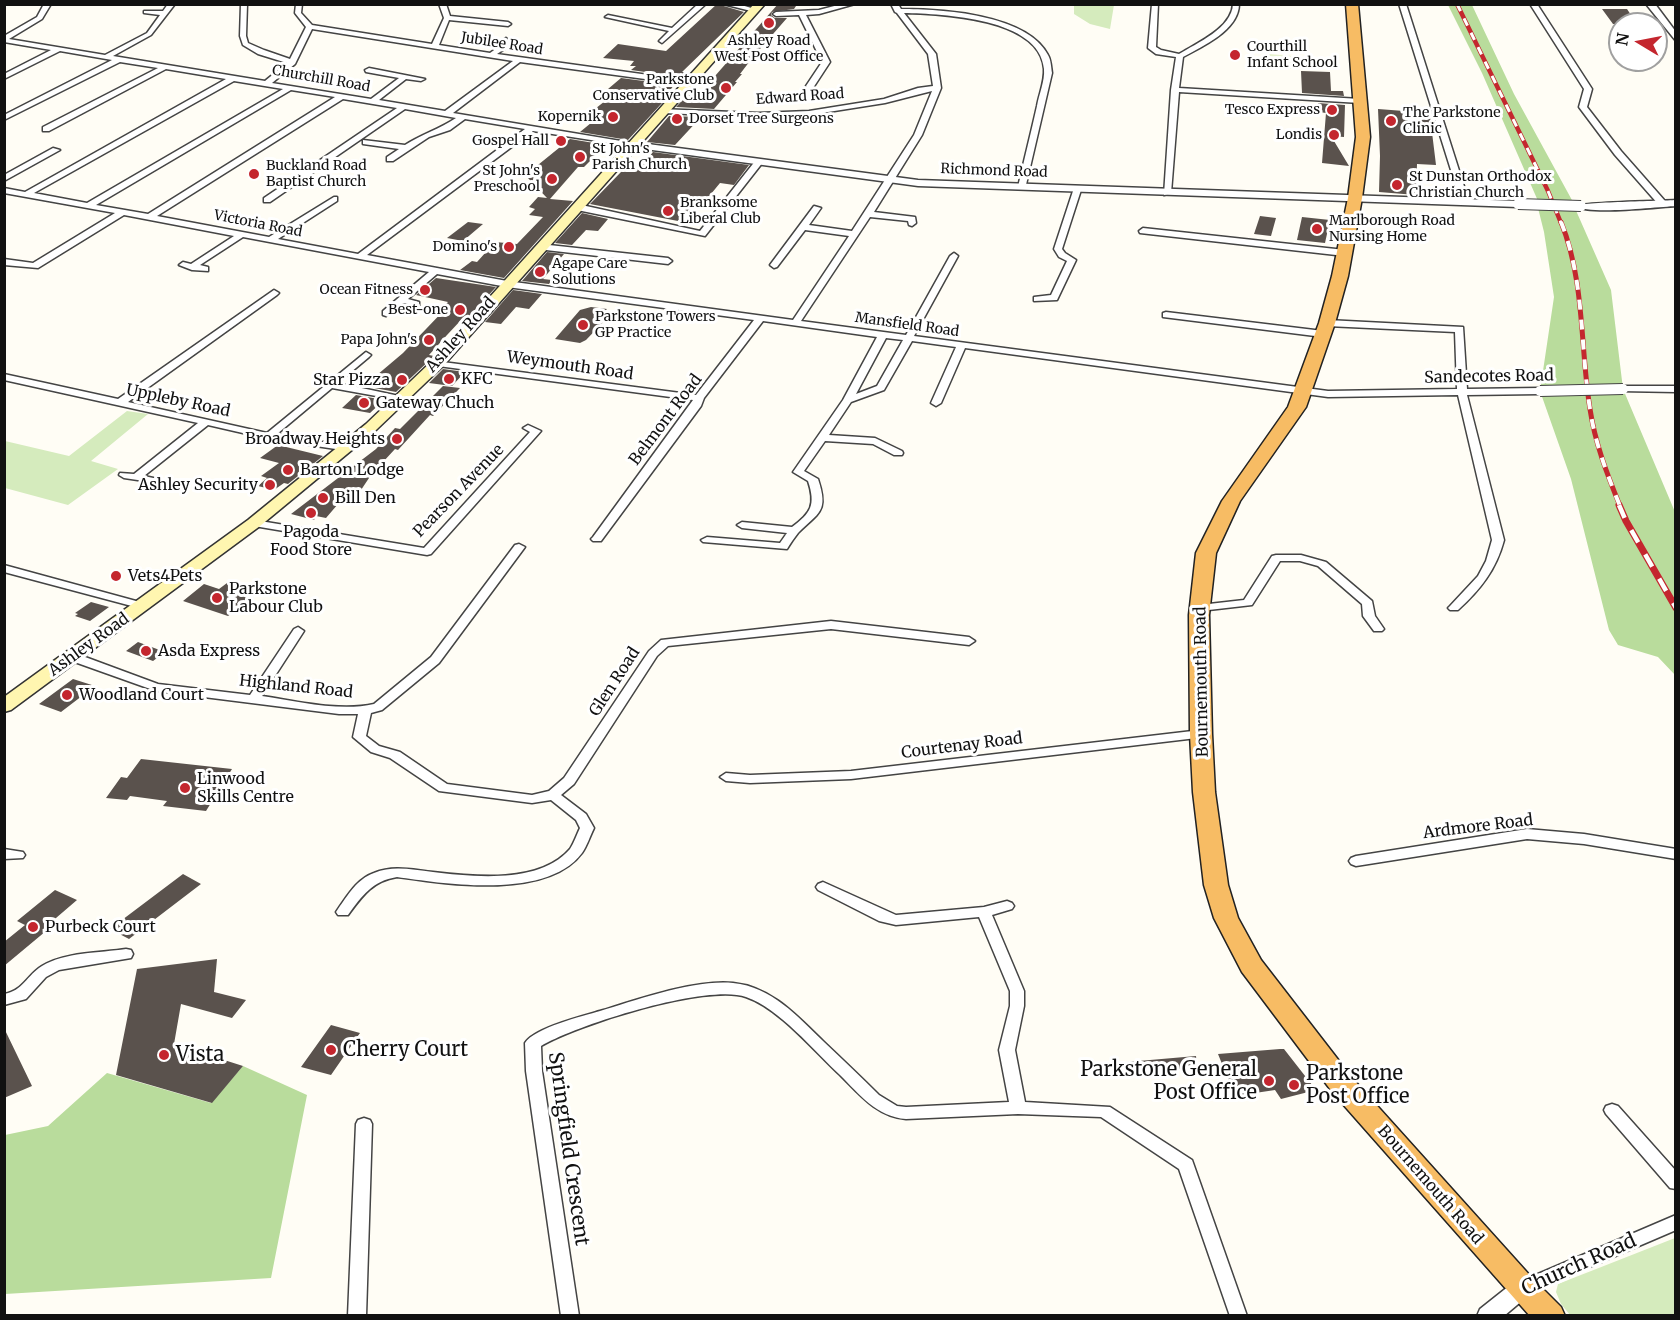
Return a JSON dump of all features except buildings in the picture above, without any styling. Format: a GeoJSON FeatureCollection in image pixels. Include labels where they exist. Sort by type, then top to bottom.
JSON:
{"type":"FeatureCollection","features":[{"type":"Feature","properties":{"kind":"highway","name":"Bournemouth Road"},"geometry":{"type":"LineString","coordinates":[[1352,4],[1363,137],[1346,254],[1325,328],[1297,407],[1244,481],[1218,526],[1206,553],[1200,608],[1201,734],[1204,792],[1216,885],[1226,918],[1251,966],[1306,1035],[1342,1086],[1522,1288],[1550,1316]]}},
{"type":"Feature","properties":{"kind":"main road","name":"Ashley Road"},"geometry":{"type":"LineString","coordinates":[[4,706],[74,657],[254,523],[345,449],[401,399],[438,363],[758,7]]}},
{"type":"Feature","properties":{"kind":"street"},"geometry":{"type":"LineString","coordinates":[[4,39],[40,18],[48,4]]}},
{"type":"Feature","properties":{"kind":"street"},"geometry":{"type":"LineString","coordinates":[[106,57],[149,34],[172,4]]}},
{"type":"Feature","properties":{"kind":"street"},"geometry":{"type":"LineString","coordinates":[[244,4],[243,40],[245,44],[292,62]]}},
{"type":"Feature","properties":{"kind":"street"},"geometry":{"type":"LineString","coordinates":[[267,83],[292,62],[310,27],[298,13],[299,4]]}},
{"type":"Feature","properties":{"kind":"street"},"geometry":{"type":"LineString","coordinates":[[435,46],[447,18],[442,4]]}},
{"type":"Feature","properties":{"kind":"street"},"geometry":{"type":"LineString","coordinates":[[662,41],[703,4]]}},
{"type":"Feature","properties":{"kind":"street"},"geometry":{"type":"LineString","coordinates":[[726,4],[758,7]]}},
{"type":"Feature","properties":{"kind":"street"},"geometry":{"type":"LineString","coordinates":[[776,14],[802,14],[852,4]]}},
{"type":"Feature","properties":{"kind":"street"},"geometry":{"type":"LineString","coordinates":[[1155,4],[1152,48],[1159,52],[1180,56],[1199,45],[1231,20],[1236,4]]}},
{"type":"Feature","properties":{"kind":"street"},"geometry":{"type":"LineString","coordinates":[[1402,4],[1465,202]]}},
{"type":"Feature","properties":{"kind":"street"},"geometry":{"type":"LineString","coordinates":[[1533,4],[1588,89],[1583,107],[1618,153],[1671,205]]}},
{"type":"Feature","properties":{"kind":"street"},"geometry":{"type":"LineString","coordinates":[[1650,4],[1676,39]]}},
{"type":"Feature","properties":{"kind":"street"},"geometry":{"type":"LineString","coordinates":[[795,323],[891,180],[918,135],[937,88],[932,54],[896,8]]}},
{"type":"Feature","properties":{"kind":"street"},"geometry":{"type":"LineString","coordinates":[[896,8],[982,19],[1015,30],[1042,51],[1047,61],[1048,73],[1022,187]]}},
{"type":"Feature","properties":{"kind":"street"},"geometry":{"type":"LineString","coordinates":[[146,12],[165,13]]}},
{"type":"Feature","properties":{"kind":"street"},"geometry":{"type":"LineString","coordinates":[[802,14],[826,62],[810,86]]}},
{"type":"Feature","properties":{"kind":"street"},"geometry":{"type":"LineString","coordinates":[[608,17],[672,30]]}},
{"type":"Feature","properties":{"kind":"street"},"geometry":{"type":"LineString","coordinates":[[447,18],[508,24]]}},
{"type":"Feature","properties":{"kind":"street","name":"Jubilee Road"},"geometry":{"type":"LineString","coordinates":[[310,27],[519,60],[690,83]]}},
{"type":"Feature","properties":{"kind":"street","name":"Churchill Road"},"geometry":{"type":"LineString","coordinates":[[4,39],[633,145]]}},
{"type":"Feature","properties":{"kind":"street"},"geometry":{"type":"LineString","coordinates":[[492,55],[508,44],[506,40]]}},
{"type":"Feature","properties":{"kind":"street"},"geometry":{"type":"LineString","coordinates":[[4,77],[59,49]]}},
{"type":"Feature","properties":{"kind":"street"},"geometry":{"type":"LineString","coordinates":[[1167,193],[1180,56]]}},
{"type":"Feature","properties":{"kind":"street"},"geometry":{"type":"LineString","coordinates":[[4,118],[120,59]]}},
{"type":"Feature","properties":{"kind":"street"},"geometry":{"type":"LineString","coordinates":[[448,113],[519,60]]}},
{"type":"Feature","properties":{"kind":"street"},"geometry":{"type":"LineString","coordinates":[[46,129],[165,67]]}},
{"type":"Feature","properties":{"kind":"street"},"geometry":{"type":"LineString","coordinates":[[369,70],[422,79]]}},
{"type":"Feature","properties":{"kind":"street"},"geometry":{"type":"LineString","coordinates":[[372,102],[405,77]]}},
{"type":"Feature","properties":{"kind":"street"},"geometry":{"type":"LineString","coordinates":[[27,194],[233,78]]}},
{"type":"Feature","properties":{"kind":"street"},"geometry":{"type":"LineString","coordinates":[[89,205],[291,87]]}},
{"type":"Feature","properties":{"kind":"street","name":"Edward Road"},"geometry":{"type":"LineString","coordinates":[[663,111],[758,115],[809,113],[885,101],[921,90],[937,88]]}},
{"type":"Feature","properties":{"kind":"street"},"geometry":{"type":"LineString","coordinates":[[1175,90],[1360,101]]}},
{"type":"Feature","properties":{"kind":"street"},"geometry":{"type":"LineString","coordinates":[[150,217],[341,97]]}},
{"type":"Feature","properties":{"kind":"street"},"geometry":{"type":"LineString","coordinates":[[267,200],[403,107]]}},
{"type":"Feature","properties":{"kind":"street"},"geometry":{"type":"LineString","coordinates":[[390,159],[426,135],[447,128],[464,116]]}},
{"type":"Feature","properties":{"kind":"street"},"geometry":{"type":"LineString","coordinates":[[359,257],[532,128]]}},
{"type":"Feature","properties":{"kind":"street"},"geometry":{"type":"LineString","coordinates":[[366,142],[406,148]]}},
{"type":"Feature","properties":{"kind":"street","name":"Richmond Road"},"geometry":{"type":"LineString","coordinates":[[633,145],[891,180],[1167,193],[1581,206],[1671,205]]}},
{"type":"Feature","properties":{"kind":"street"},"geometry":{"type":"LineString","coordinates":[[4,179],[56,150]]}},
{"type":"Feature","properties":{"kind":"street"},"geometry":{"type":"LineString","coordinates":[[577,207],[702,234],[759,162]]}},
{"type":"Feature","properties":{"kind":"street","name":"Victoria Road"},"geometry":{"type":"LineString","coordinates":[[4,190],[507,284]]}},
{"type":"Feature","properties":{"kind":"street"},"geometry":{"type":"LineString","coordinates":[[1037,299],[1054,298],[1072,260],[1062,255],[1058,249],[1077,190]]}},
{"type":"Feature","properties":{"kind":"street"},"geometry":{"type":"LineString","coordinates":[[270,240],[328,201]]}},
{"type":"Feature","properties":{"kind":"street"},"geometry":{"type":"LineString","coordinates":[[774,265],[817,208]]}},
{"type":"Feature","properties":{"kind":"street"},"geometry":{"type":"LineString","coordinates":[[4,262],[35,266],[123,212]]}},
{"type":"Feature","properties":{"kind":"street"},"geometry":{"type":"LineString","coordinates":[[867,214],[912,219],[912,223]]}},
{"type":"Feature","properties":{"kind":"street"},"geometry":{"type":"LineString","coordinates":[[803,227],[855,234]]}},
{"type":"Feature","properties":{"kind":"street"},"geometry":{"type":"LineString","coordinates":[[1143,231],[1346,254]]}},
{"type":"Feature","properties":{"kind":"street"},"geometry":{"type":"LineString","coordinates":[[205,270],[188,266],[241,236]]}},
{"type":"Feature","properties":{"kind":"street"},"geometry":{"type":"LineString","coordinates":[[540,248],[668,261]]}},
{"type":"Feature","properties":{"kind":"street"},"geometry":{"type":"LineString","coordinates":[[848,400],[881,388],[954,256]]}},
{"type":"Feature","properties":{"kind":"street"},"geometry":{"type":"LineString","coordinates":[[386,313],[434,272]]}},
{"type":"Feature","properties":{"kind":"street","name":"Mansfield Road"},"geometry":{"type":"LineString","coordinates":[[507,284],[760,320],[1303,391]]}},
{"type":"Feature","properties":{"kind":"street"},"geometry":{"type":"LineString","coordinates":[[119,403],[274,293]]}},
{"type":"Feature","properties":{"kind":"street"},"geometry":{"type":"LineString","coordinates":[[400,300],[416,304]]}},
{"type":"Feature","properties":{"kind":"street"},"geometry":{"type":"LineString","coordinates":[[1166,315],[1325,328],[1460,329],[1462,393],[1498,540],[1494,559],[1484,578],[1455,608]]}},
{"type":"Feature","properties":{"kind":"street","name":"Belmont Road"},"geometry":{"type":"LineString","coordinates":[[597,539],[697,404],[699,398],[760,320]]}},
{"type":"Feature","properties":{"kind":"street"},"geometry":{"type":"LineString","coordinates":[[707,540],[783,547],[794,531],[810,519],[818,506],[817,491],[813,479],[798,472],[848,400],[883,335]]}},
{"type":"Feature","properties":{"kind":"street"},"geometry":{"type":"LineString","coordinates":[[936,404],[961,346]]}},
{"type":"Feature","properties":{"kind":"street"},"geometry":{"type":"LineString","coordinates":[[268,436],[366,355]]}},
{"type":"Feature","properties":{"kind":"street","name":"Weymouth Road"},"geometry":{"type":"LineString","coordinates":[[438,363],[699,398]]}},
{"type":"Feature","properties":{"kind":"street","name":"Uppleby Road"},"geometry":{"type":"LineString","coordinates":[[4,377],[205,423],[345,449]]}},
{"type":"Feature","properties":{"kind":"street"},"geometry":{"type":"LineString","coordinates":[[332,385],[401,399]]}},
{"type":"Feature","properties":{"kind":"street","name":"Sandecotes Road"},"geometry":{"type":"LineString","coordinates":[[1303,391],[1328,394],[1676,389]]}},
{"type":"Feature","properties":{"kind":"street"},"geometry":{"type":"LineString","coordinates":[[136,477],[205,423]]}},
{"type":"Feature","properties":{"kind":"street","name":"Pearson Avenue"},"geometry":{"type":"LineString","coordinates":[[254,523],[431,554],[537,430]]}},
{"type":"Feature","properties":{"kind":"street"},"geometry":{"type":"LineString","coordinates":[[823,438],[875,441],[898,453]]}},
{"type":"Feature","properties":{"kind":"street"},"geometry":{"type":"LineString","coordinates":[[124,475],[154,481]]}},
{"type":"Feature","properties":{"kind":"street"},"geometry":{"type":"LineString","coordinates":[[742,525],[794,531]]}},
{"type":"Feature","properties":{"kind":"street","name":"Highland Road"},"geometry":{"type":"LineString","coordinates":[[74,657],[156,687],[339,710],[365,710],[378,707],[435,660],[519,547]]}},
{"type":"Feature","properties":{"kind":"street"},"geometry":{"type":"LineString","coordinates":[[1200,608],[1248,603],[1276,558],[1301,558],[1322,564],[1368,603],[1369,616],[1377,629]]}},
{"type":"Feature","properties":{"kind":"street"},"geometry":{"type":"LineString","coordinates":[[4,568],[143,606]]}},
{"type":"Feature","properties":{"kind":"street","name":"Glen Road"},"geometry":{"type":"LineString","coordinates":[[553,795],[569,782],[653,654],[665,643],[831,625],[969,640]]}},
{"type":"Feature","properties":{"kind":"street"},"geometry":{"type":"LineString","coordinates":[[254,699],[298,631]]}},
{"type":"Feature","properties":{"kind":"street"},"geometry":{"type":"LineString","coordinates":[[343,912],[373,876],[392,872],[500,882],[532,876],[562,864],[576,852],[584,841],[587,828],[581,817],[553,795],[532,799],[444,788],[395,755],[366,744],[359,737],[365,710]]}},
{"type":"Feature","properties":{"kind":"street","name":"Courtenay Road"},"geometry":{"type":"LineString","coordinates":[[726,777],[750,779],[851,775],[1201,734]]}},
{"type":"Feature","properties":{"kind":"street","name":"Ardmore Road"},"geometry":{"type":"LineString","coordinates":[[1356,861],[1527,834],[1584,839],[1676,854]]}},
{"type":"Feature","properties":{"kind":"street"},"geometry":{"type":"LineString","coordinates":[[392,872],[396,859]]}},
{"type":"Feature","properties":{"kind":"street"},"geometry":{"type":"LineString","coordinates":[[823,887],[884,918],[896,920],[984,912],[1008,906]]}},
{"type":"Feature","properties":{"kind":"street"},"geometry":{"type":"LineString","coordinates":[[984,912],[1017,991],[1017,1006],[1007,1050],[1018,1108]]}},
{"type":"Feature","properties":{"kind":"street"},"geometry":{"type":"LineString","coordinates":[[11,999],[29,991],[39,976],[50,968],[126,954]]}},
{"type":"Feature","properties":{"kind":"street","name":"Springfield Crescent"},"geometry":{"type":"LineString","coordinates":[[570,1316],[534,1071],[533,1044],[538,1039],[626,1009],[708,988],[737,989],[763,997],[779,1008],[874,1099],[894,1112],[1018,1108],[1104,1111],[1186,1165],[1239,1316]]}},
{"type":"Feature","properties":{"kind":"street"},"geometry":{"type":"LineString","coordinates":[[1611,1110],[1676,1183]]}},
{"type":"Feature","properties":{"kind":"street"},"geometry":{"type":"LineString","coordinates":[[357,1316],[364,1124]]}},
{"type":"Feature","properties":{"kind":"street","name":"Church Road"},"geometry":{"type":"LineString","coordinates":[[1488,1316],[1522,1288],[1676,1222]]}},
{"type":"Feature","properties":{"kind":"green space"},"geometry":{"type":"Polygon","coordinates":[[[1074,5],[1114,5],[1110,29],[1090,24],[1074,14],[1074,5]]]}},
{"type":"Feature","properties":{"kind":"green space"},"geometry":{"type":"Polygon","coordinates":[[[1448,5],[1472,5],[1514,94],[1573,202],[1538,201],[1482,73],[1448,5]]]}},
{"type":"Feature","properties":{"kind":"green space"},"geometry":{"type":"Polygon","coordinates":[[[1268,54],[1292,56],[1292,69],[1260,66],[1261,59],[1267,59],[1268,54]]]}},
{"type":"Feature","properties":{"kind":"green space"},"geometry":{"type":"Polygon","coordinates":[[[1537,204],[1574,206],[1611,290],[1623,389],[1675,512],[1675,675],[1658,657],[1618,645],[1609,630],[1571,479],[1540,391],[1554,297],[1544,232],[1537,204]]]}},
{"type":"Feature","properties":{"kind":"green space"},"geometry":{"type":"Polygon","coordinates":[[[127,411],[148,414],[91,461],[118,469],[68,505],[5,488],[5,441],[69,456],[127,411]]]}},
{"type":"Feature","properties":{"kind":"green space"},"geometry":{"type":"Polygon","coordinates":[[[243,1066],[307,1095],[271,1278],[5,1294],[5,1135],[48,1126],[107,1073],[211,1103],[243,1066]]]}},
{"type":"Feature","properties":{"kind":"green space"},"geometry":{"type":"Polygon","coordinates":[[[1675,1238],[1675,1315],[1570,1315],[1561,1304],[1556,1292],[1558,1284],[1675,1238]]]}},
{"type":"Feature","properties":{"kind":"railway"},"geometry":{"type":"LineString","coordinates":[[1457,4],[1548,191],[1561,223]]}},
{"type":"Feature","properties":{"kind":"railway"},"geometry":{"type":"LineString","coordinates":[[1561,222],[1569,244],[1578,291],[1592,422],[1602,458],[1620,506]]}},
{"type":"Feature","properties":{"kind":"railway"},"geometry":{"type":"LineString","coordinates":[[1619,505],[1676,608]]}},
{"type":"Feature","properties":{"kind":"place","name":"Ashley Road West Post Office"},"geometry":{"type":"Point","coordinates":[769,23]}},
{"type":"Feature","properties":{"kind":"place","name":"Courthill Infant School"},"geometry":{"type":"Point","coordinates":[1235,55]}},
{"type":"Feature","properties":{"kind":"place","name":"Parkstone Conservative Club"},"geometry":{"type":"Point","coordinates":[726,88]}},
{"type":"Feature","properties":{"kind":"place","name":"Tesco Express"},"geometry":{"type":"Point","coordinates":[1332,110]}},
{"type":"Feature","properties":{"kind":"place","name":"Kopernik"},"geometry":{"type":"Point","coordinates":[613,117]}},
{"type":"Feature","properties":{"kind":"place","name":"Dorset Tree Surgeons"},"geometry":{"type":"Point","coordinates":[677,119]}},
{"type":"Feature","properties":{"kind":"place","name":"The Parkstone Clinic"},"geometry":{"type":"Point","coordinates":[1391,121]}},
{"type":"Feature","properties":{"kind":"place","name":"Londis"},"geometry":{"type":"Point","coordinates":[1334,135]}},
{"type":"Feature","properties":{"kind":"place","name":"Gospel Hall"},"geometry":{"type":"Point","coordinates":[561,141]}},
{"type":"Feature","properties":{"kind":"place","name":"St John's Parish Church"},"geometry":{"type":"Point","coordinates":[580,157]}},
{"type":"Feature","properties":{"kind":"place","name":"Buckland Road Baptist Church"},"geometry":{"type":"Point","coordinates":[254,174]}},
{"type":"Feature","properties":{"kind":"place","name":"St John's Preschool"},"geometry":{"type":"Point","coordinates":[552,179]}},
{"type":"Feature","properties":{"kind":"place","name":"St Dunstan Orthodox Christian Church"},"geometry":{"type":"Point","coordinates":[1397,185]}},
{"type":"Feature","properties":{"kind":"place","name":"Branksome Liberal Club"},"geometry":{"type":"Point","coordinates":[668,211]}},
{"type":"Feature","properties":{"kind":"place","name":"Marlborough Road Nursing Home"},"geometry":{"type":"Point","coordinates":[1317,229]}},
{"type":"Feature","properties":{"kind":"place","name":"Domino's"},"geometry":{"type":"Point","coordinates":[509,247]}},
{"type":"Feature","properties":{"kind":"place","name":"Agape Care Solutions"},"geometry":{"type":"Point","coordinates":[540,272]}},
{"type":"Feature","properties":{"kind":"place","name":"Ocean Fitness"},"geometry":{"type":"Point","coordinates":[425,290]}},
{"type":"Feature","properties":{"kind":"place","name":"Best-one"},"geometry":{"type":"Point","coordinates":[460,310]}},
{"type":"Feature","properties":{"kind":"place","name":"Parkstone Towers GP Practice"},"geometry":{"type":"Point","coordinates":[583,325]}},
{"type":"Feature","properties":{"kind":"place","name":"Papa John's"},"geometry":{"type":"Point","coordinates":[429,340]}},
{"type":"Feature","properties":{"kind":"place","name":"KFC"},"geometry":{"type":"Point","coordinates":[449,379]}},
{"type":"Feature","properties":{"kind":"place","name":"Star Pizza"},"geometry":{"type":"Point","coordinates":[402,380]}},
{"type":"Feature","properties":{"kind":"place","name":"Gateway Chuch"},"geometry":{"type":"Point","coordinates":[364,403]}},
{"type":"Feature","properties":{"kind":"place","name":"Broadway Heights"},"geometry":{"type":"Point","coordinates":[397,439]}},
{"type":"Feature","properties":{"kind":"place","name":"Barton Lodge"},"geometry":{"type":"Point","coordinates":[288,470]}},
{"type":"Feature","properties":{"kind":"place","name":"Ashley Security"},"geometry":{"type":"Point","coordinates":[270,485]}},
{"type":"Feature","properties":{"kind":"place","name":"Bill Den"},"geometry":{"type":"Point","coordinates":[323,498]}},
{"type":"Feature","properties":{"kind":"place","name":"Pagoda Food Store"},"geometry":{"type":"Point","coordinates":[311,513]}},
{"type":"Feature","properties":{"kind":"place","name":"Vets4Pets"},"geometry":{"type":"Point","coordinates":[116,576]}},
{"type":"Feature","properties":{"kind":"place","name":"Parkstone Labour Club"},"geometry":{"type":"Point","coordinates":[217,598]}},
{"type":"Feature","properties":{"kind":"place","name":"Asda Express"},"geometry":{"type":"Point","coordinates":[146,651]}},
{"type":"Feature","properties":{"kind":"place","name":"Woodland Court"},"geometry":{"type":"Point","coordinates":[67,695]}},
{"type":"Feature","properties":{"kind":"place","name":"Linwood Skills Centre"},"geometry":{"type":"Point","coordinates":[185,788]}},
{"type":"Feature","properties":{"kind":"place","name":"Purbeck Court"},"geometry":{"type":"Point","coordinates":[33,927]}},
{"type":"Feature","properties":{"kind":"place","name":"Cherry Court"},"geometry":{"type":"Point","coordinates":[331,1050]}},
{"type":"Feature","properties":{"kind":"place","name":"Vista"},"geometry":{"type":"Point","coordinates":[164,1055]}},
{"type":"Feature","properties":{"kind":"place","name":"Parkstone General Post Office"},"geometry":{"type":"Point","coordinates":[1269,1081]}},
{"type":"Feature","properties":{"kind":"place","name":"Parkstone Post Office"},"geometry":{"type":"Point","coordinates":[1294,1085]}}]}
